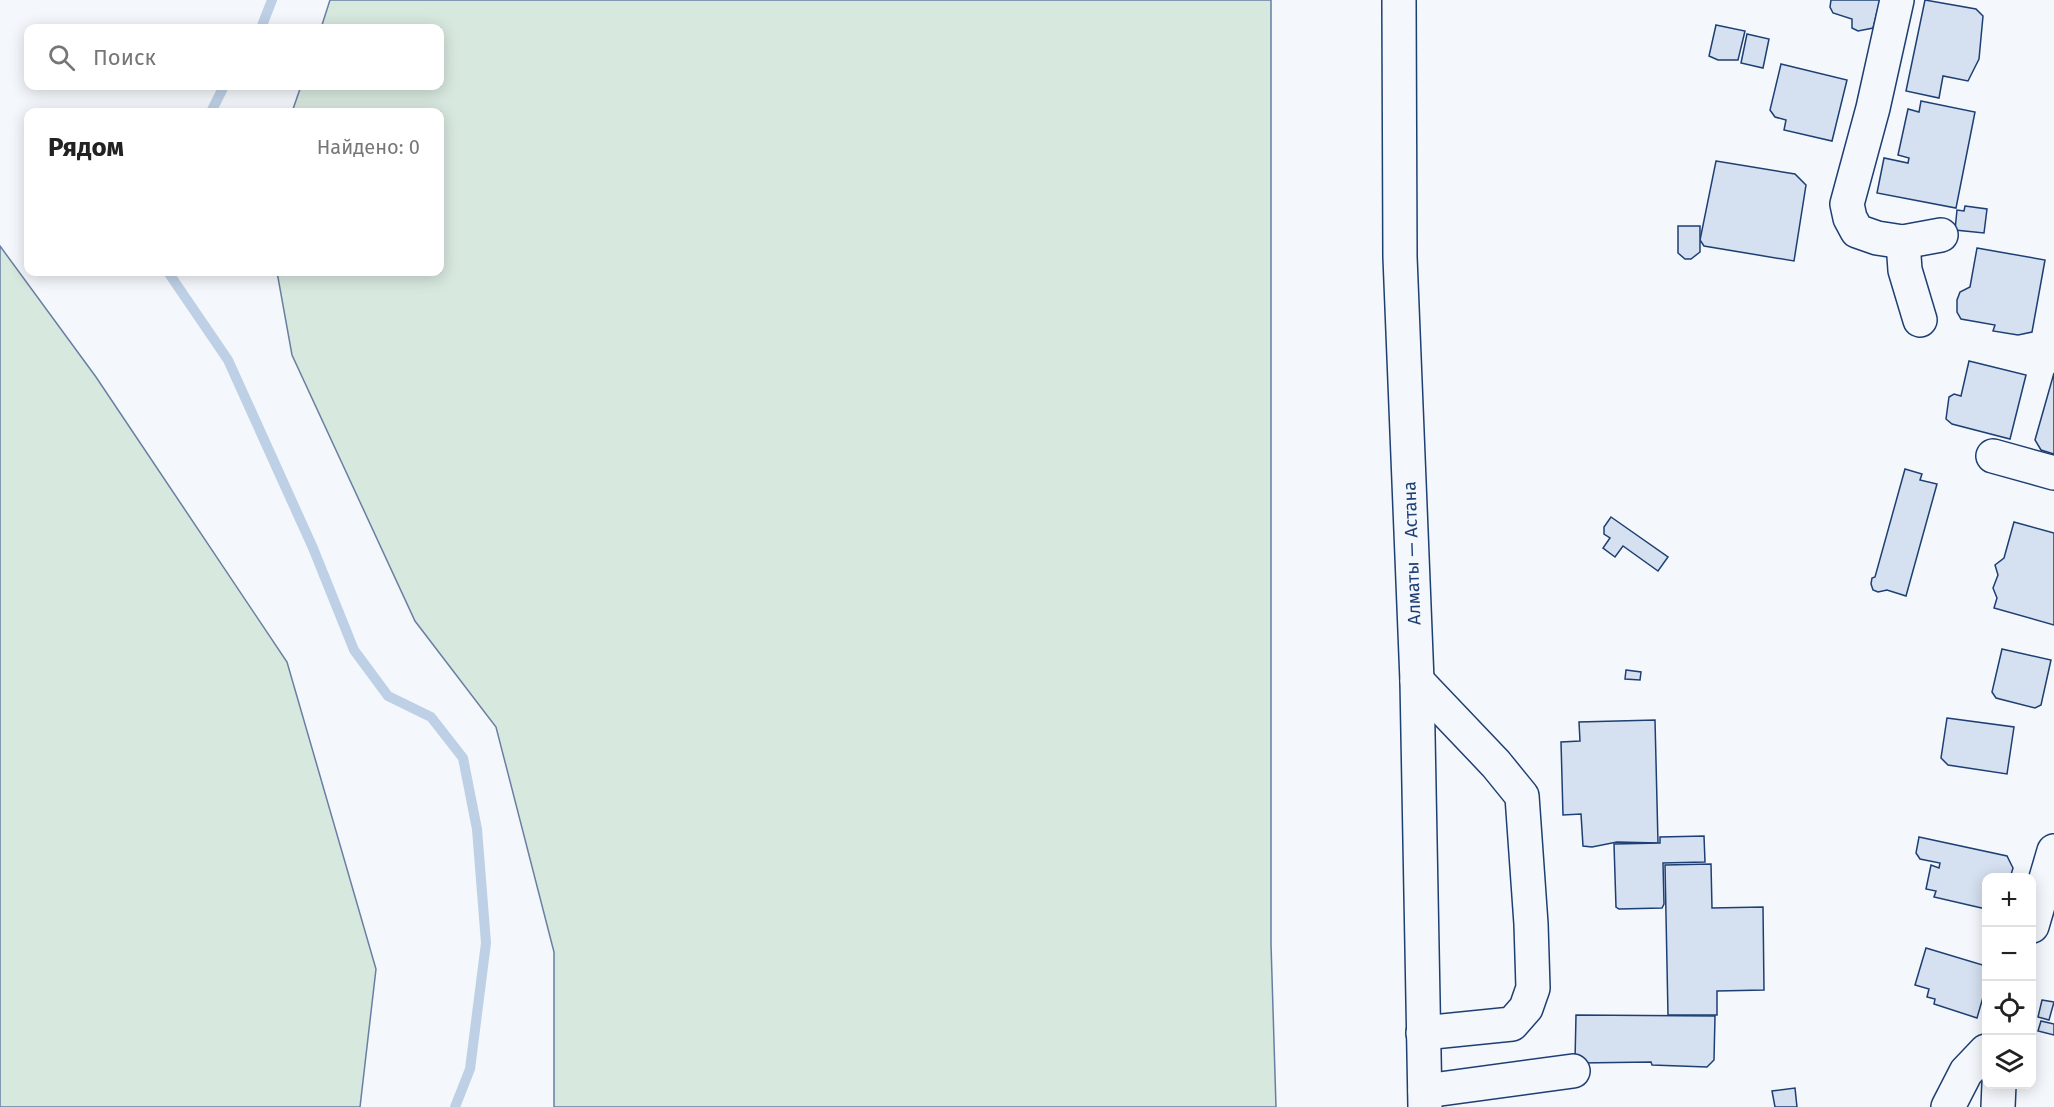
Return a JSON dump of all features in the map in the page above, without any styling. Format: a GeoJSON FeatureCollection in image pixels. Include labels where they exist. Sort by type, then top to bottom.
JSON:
{"type":"FeatureCollection","features":[{"type":"Feature","properties":{"kind":"main road","name":"Алматы — Астана"},"geometry":{"type":"LineString","coordinates":[[1399,0],[1400,257],[1417,681],[1425,1099]]}},
{"type":"Feature","properties":{"kind":"main road"},"geometry":{"type":"LineString","coordinates":[[1897,0],[1873,108],[1847,204],[1850,218],[1857,231],[1877,238],[1903,242],[1941,235]]}},
{"type":"Feature","properties":{"kind":"main road"},"geometry":{"type":"LineString","coordinates":[[1903,242],[1905,270],[1920,320]]}},
{"type":"Feature","properties":{"kind":"main road"},"geometry":{"type":"LineString","coordinates":[[1993,456],[2054,473]]}},
{"type":"Feature","properties":{"kind":"main road"},"geometry":{"type":"LineString","coordinates":[[1417,681],[1496,764],[1522,796],[1533,959],[1533,988],[1526,1008],[1512,1024],[1423,1033]]}},
{"type":"Feature","properties":{"kind":"main road"},"geometry":{"type":"LineString","coordinates":[[2036,910],[2054,851]]}},
{"type":"Feature","properties":{"kind":"main road"},"geometry":{"type":"LineString","coordinates":[[1948,1107],[1966,1072],[1982,1055]]}},
{"type":"Feature","properties":{"kind":"main road"},"geometry":{"type":"LineString","coordinates":[[1425,1099],[1573,1071]]}},
{"type":"Feature","properties":{"kind":"main road"},"geometry":{"type":"LineString","coordinates":[[1998,1107],[1999,1089]]}},
{"type":"Feature","properties":{"kind":"shaded area"},"geometry":{"type":"Polygon","coordinates":[[[330,0],[1271,0],[1271,944],[1276,1107],[554,1107],[554,952],[496,727],[415,621],[292,355],[278,276],[444,276],[444,108],[293,108],[300,90],[444,90],[444,24],[322,24],[330,0]]]}},
{"type":"Feature","properties":{"kind":"shaded area"},"geometry":{"type":"Polygon","coordinates":[[[0,246],[96,377],[287,662],[376,969],[360,1107],[0,1107],[0,246]]]}},
{"type":"Feature","properties":{"kind":"building"},"geometry":{"type":"Polygon","coordinates":[[[1831,0],[1880,0],[1873,28],[1858,31],[1852,28],[1852,19],[1833,13],[1830,7],[1831,0]]]}},
{"type":"Feature","properties":{"kind":"building"},"geometry":{"type":"Polygon","coordinates":[[[1925,0],[1976,9],[1983,16],[1979,59],[1968,81],[1943,76],[1939,98],[1906,91],[1925,0]]]}},
{"type":"Feature","properties":{"kind":"building"},"geometry":{"type":"Polygon","coordinates":[[[1716,25],[1745,31],[1738,60],[1718,60],[1709,56],[1716,25]]]}},
{"type":"Feature","properties":{"kind":"building"},"geometry":{"type":"Polygon","coordinates":[[[1747,34],[1769,39],[1763,68],[1741,63],[1747,34]]]}},
{"type":"Feature","properties":{"kind":"building"},"geometry":{"type":"Polygon","coordinates":[[[1781,64],[1847,80],[1832,141],[1784,130],[1786,120],[1775,117],[1770,110],[1781,64]]]}},
{"type":"Feature","properties":{"kind":"building"},"geometry":{"type":"Polygon","coordinates":[[[1921,101],[1975,112],[1956,208],[1877,193],[1884,158],[1908,163],[1909,158],[1898,155],[1908,109],[1919,112],[1921,101]]]}},
{"type":"Feature","properties":{"kind":"building"},"geometry":{"type":"Polygon","coordinates":[[[1716,161],[1795,174],[1806,185],[1794,261],[1704,246],[1700,240],[1716,161]]]}},
{"type":"Feature","properties":{"kind":"building"},"geometry":{"type":"Polygon","coordinates":[[[1965,206],[1987,209],[1984,233],[1955,230],[1957,210],[1964,211],[1965,206]]]}},
{"type":"Feature","properties":{"kind":"building"},"geometry":{"type":"Polygon","coordinates":[[[1678,226],[1700,226],[1700,252],[1691,259],[1685,259],[1678,253],[1678,226]]]}},
{"type":"Feature","properties":{"kind":"building"},"geometry":{"type":"Polygon","coordinates":[[[1977,248],[2045,260],[2032,332],[2018,335],[1993,331],[1995,325],[1961,319],[1957,312],[1957,300],[1960,292],[1970,287],[1977,248]]]}},
{"type":"Feature","properties":{"kind":"building"},"geometry":{"type":"Polygon","coordinates":[[[1969,361],[2026,375],[2010,439],[1952,424],[1946,419],[1949,397],[1954,394],[1961,396],[1969,361]]]}},
{"type":"Feature","properties":{"kind":"building"},"geometry":{"type":"Polygon","coordinates":[[[2054,373],[2054,454],[2041,450],[2035,440],[2054,373]]]}},
{"type":"Feature","properties":{"kind":"building"},"geometry":{"type":"Polygon","coordinates":[[[1905,469],[1922,474],[1920,480],[1937,484],[1906,596],[1887,590],[1878,592],[1873,590],[1871,584],[1872,578],[1875,577],[1905,469]]]}},
{"type":"Feature","properties":{"kind":"building"},"geometry":{"type":"Polygon","coordinates":[[[1611,517],[1668,557],[1658,571],[1623,546],[1615,557],[1603,548],[1610,538],[1604,534],[1604,527],[1611,517]]]}},
{"type":"Feature","properties":{"kind":"building"},"geometry":{"type":"Polygon","coordinates":[[[2014,522],[2054,533],[2054,625],[1994,608],[1997,598],[1993,588],[1998,575],[1995,565],[2004,558],[2014,522]]]}},
{"type":"Feature","properties":{"kind":"building"},"geometry":{"type":"Polygon","coordinates":[[[2002,649],[2051,660],[2041,705],[2035,708],[1996,698],[1992,692],[2002,649]]]}},
{"type":"Feature","properties":{"kind":"building"},"geometry":{"type":"Polygon","coordinates":[[[1626,670],[1641,672],[1640,680],[1625,679],[1626,670]]]}},
{"type":"Feature","properties":{"kind":"building"},"geometry":{"type":"Polygon","coordinates":[[[1947,718],[2014,727],[2007,774],[1948,765],[1941,758],[1947,718]]]}},
{"type":"Feature","properties":{"kind":"building"},"geometry":{"type":"Polygon","coordinates":[[[1655,720],[1658,843],[1617,842],[1592,847],[1583,846],[1581,814],[1563,815],[1561,742],[1580,741],[1579,722],[1655,720]]]}},
{"type":"Feature","properties":{"kind":"building"},"geometry":{"type":"Polygon","coordinates":[[[1704,836],[1705,862],[1663,863],[1664,904],[1662,908],[1619,909],[1616,907],[1614,844],[1660,843],[1660,837],[1704,836]]]}},
{"type":"Feature","properties":{"kind":"building"},"geometry":{"type":"Polygon","coordinates":[[[1919,837],[2007,856],[2013,868],[2012,873],[1982,873],[1982,908],[1934,897],[1936,891],[1926,889],[1931,865],[1939,868],[1940,863],[1920,859],[1916,853],[1919,837]]]}},
{"type":"Feature","properties":{"kind":"building"},"geometry":{"type":"Polygon","coordinates":[[[1711,864],[1712,908],[1763,907],[1764,990],[1717,991],[1717,1015],[1668,1015],[1665,865],[1711,864]]]}},
{"type":"Feature","properties":{"kind":"building"},"geometry":{"type":"Polygon","coordinates":[[[1926,948],[1982,965],[1982,1001],[1977,1018],[1934,1004],[1935,999],[1927,997],[1929,989],[1915,985],[1926,948]]]}},
{"type":"Feature","properties":{"kind":"building"},"geometry":{"type":"Polygon","coordinates":[[[2042,1000],[2054,1002],[2049,1020],[2038,1017],[2042,1000]]]}},
{"type":"Feature","properties":{"kind":"building"},"geometry":{"type":"Polygon","coordinates":[[[1576,1015],[1715,1016],[1714,1060],[1707,1067],[1652,1065],[1651,1062],[1580,1063],[1575,1061],[1576,1015]]]}},
{"type":"Feature","properties":{"kind":"building"},"geometry":{"type":"Polygon","coordinates":[[[2041,1021],[2054,1024],[2054,1035],[2038,1031],[2041,1021]]]}},
{"type":"Feature","properties":{"kind":"building"},"geometry":{"type":"Polygon","coordinates":[[[1795,1088],[1797,1107],[1775,1107],[1772,1091],[1795,1088]]]}},
{"type":"Feature","properties":{"kind":"waterway"},"geometry":{"type":"LineString","coordinates":[[263,24],[272,0]]}},
{"type":"Feature","properties":{"kind":"waterway"},"geometry":{"type":"LineString","coordinates":[[213,108],[222,90]]}},
{"type":"Feature","properties":{"kind":"waterway"},"geometry":{"type":"LineString","coordinates":[[171,276],[228,360],[313,548],[354,650],[388,696],[431,717],[463,758],[477,829],[486,943],[470,1069],[455,1107]]}}]}
